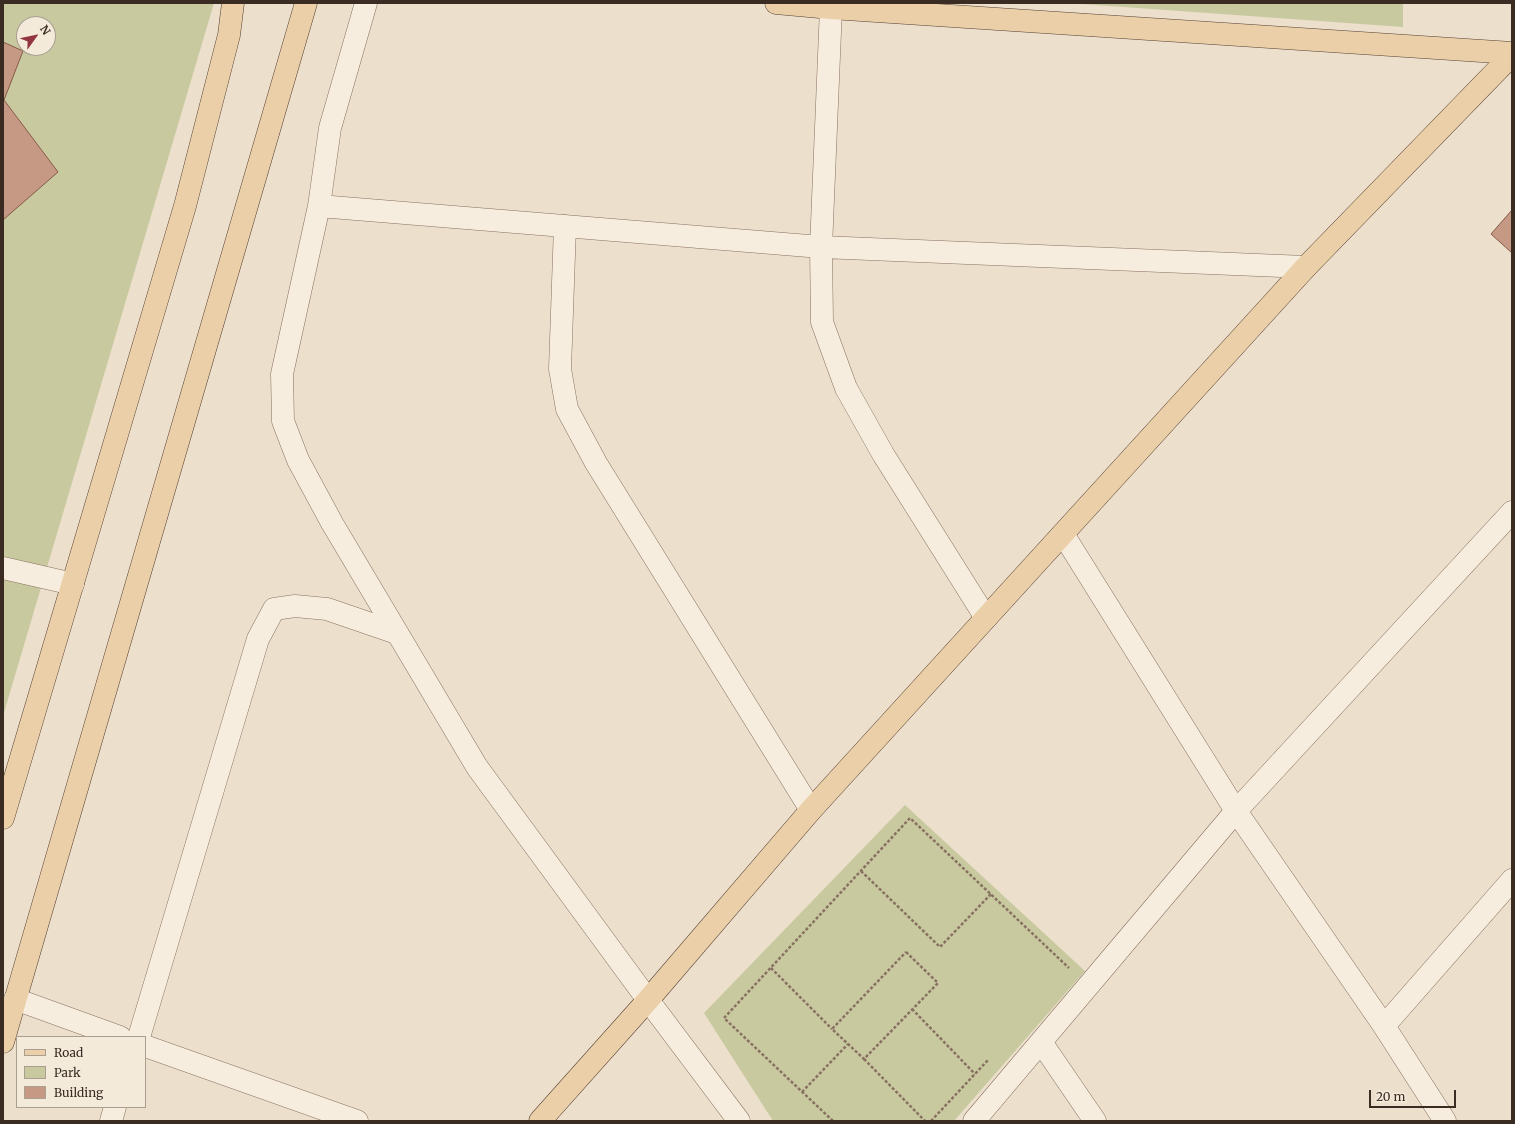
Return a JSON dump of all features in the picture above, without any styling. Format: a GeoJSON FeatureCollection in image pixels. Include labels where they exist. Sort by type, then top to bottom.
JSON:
{"type":"FeatureCollection","features":[{"type":"Feature","properties":{"kind":"main road"},"geometry":{"type":"LineString","coordinates":[[3,818],[185,206],[229,35],[233,3]]}},
{"type":"Feature","properties":{"kind":"main road"},"geometry":{"type":"LineString","coordinates":[[3,1042],[306,3]]}},
{"type":"Feature","properties":{"kind":"main road"},"geometry":{"type":"LineString","coordinates":[[776,3],[1512,54]]}},
{"type":"Feature","properties":{"kind":"main road"},"geometry":{"type":"LineString","coordinates":[[540,1121],[648,1000],[811,810],[1306,267],[1512,54]]}},
{"type":"Feature","properties":{"kind":"street"},"geometry":{"type":"LineString","coordinates":[[366,3],[330,128],[319,206],[282,374],[283,421],[298,460],[332,523],[477,766],[648,1000],[739,1121]]}},
{"type":"Feature","properties":{"kind":"street"},"geometry":{"type":"LineString","coordinates":[[831,8],[821,247],[822,322],[846,388],[883,454],[986,618]]}},
{"type":"Feature","properties":{"kind":"street"},"geometry":{"type":"LineString","coordinates":[[319,206],[821,247],[1306,267]]}},
{"type":"Feature","properties":{"kind":"street"},"geometry":{"type":"LineString","coordinates":[[565,226],[560,369],[567,409],[596,463],[811,810]]}},
{"type":"Feature","properties":{"kind":"street"},"geometry":{"type":"LineString","coordinates":[[974,1121],[1236,811],[1512,512]]}},
{"type":"Feature","properties":{"kind":"street"},"geometry":{"type":"LineString","coordinates":[[1063,534],[1236,811],[1384,1026],[1445,1121]]}},
{"type":"Feature","properties":{"kind":"street"},"geometry":{"type":"LineString","coordinates":[[3,568],[73,584]]}},
{"type":"Feature","properties":{"kind":"street"},"geometry":{"type":"LineString","coordinates":[[139,1036],[258,639],[274,609],[295,606],[327,609],[397,633]]}},
{"type":"Feature","properties":{"kind":"street"},"geometry":{"type":"LineString","coordinates":[[1384,1026],[1512,880]]}},
{"type":"Feature","properties":{"kind":"street"},"geometry":{"type":"LineString","coordinates":[[16,999],[117,1036]]}},
{"type":"Feature","properties":{"kind":"street"},"geometry":{"type":"LineString","coordinates":[[1041,1042],[1095,1121]]}},
{"type":"Feature","properties":{"kind":"street"},"geometry":{"type":"LineString","coordinates":[[146,1046],[357,1121]]}},
{"type":"Feature","properties":{"kind":"street"},"geometry":{"type":"LineString","coordinates":[[110,1121],[115,1108]]}},
{"type":"Feature","properties":{"kind":"path"},"geometry":{"type":"LineString","coordinates":[[833,1121],[724,1018],[910,818],[1072,970]]}},
{"type":"Feature","properties":{"kind":"path"},"geometry":{"type":"LineString","coordinates":[[861,871],[940,947],[991,894]]}},
{"type":"Feature","properties":{"kind":"path"},"geometry":{"type":"LineString","coordinates":[[832,1028],[906,952],[938,983],[864,1059]]}},
{"type":"Feature","properties":{"kind":"path"},"geometry":{"type":"LineString","coordinates":[[771,968],[925,1121]]}},
{"type":"Feature","properties":{"kind":"path"},"geometry":{"type":"LineString","coordinates":[[912,1009],[975,1074]]}},
{"type":"Feature","properties":{"kind":"path"},"geometry":{"type":"LineString","coordinates":[[802,1092],[848,1044]]}},
{"type":"Feature","properties":{"kind":"path"},"geometry":{"type":"LineString","coordinates":[[931,1121],[991,1057]]}},
{"type":"Feature","properties":{"kind":"green space"},"geometry":{"type":"Polygon","coordinates":[[[3,3],[214,3],[3,716],[3,3]]]}},
{"type":"Feature","properties":{"kind":"green space"},"geometry":{"type":"Polygon","coordinates":[[[1068,3],[1403,3],[1403,27],[1068,3]]]}},
{"type":"Feature","properties":{"kind":"green space"},"geometry":{"type":"Polygon","coordinates":[[[905,805],[1085,971],[954,1121],[773,1121],[704,1013],[905,805]]]}},
{"type":"Feature","properties":{"kind":"building"},"geometry":{"type":"Polygon","coordinates":[[[3,42],[16,48],[16,56],[21,56],[4,100],[58,172],[3,220],[3,42]]]}},
{"type":"Feature","properties":{"kind":"building"},"geometry":{"type":"Polygon","coordinates":[[[1512,210],[1512,253],[1491,234],[1512,210]]]}}]}
